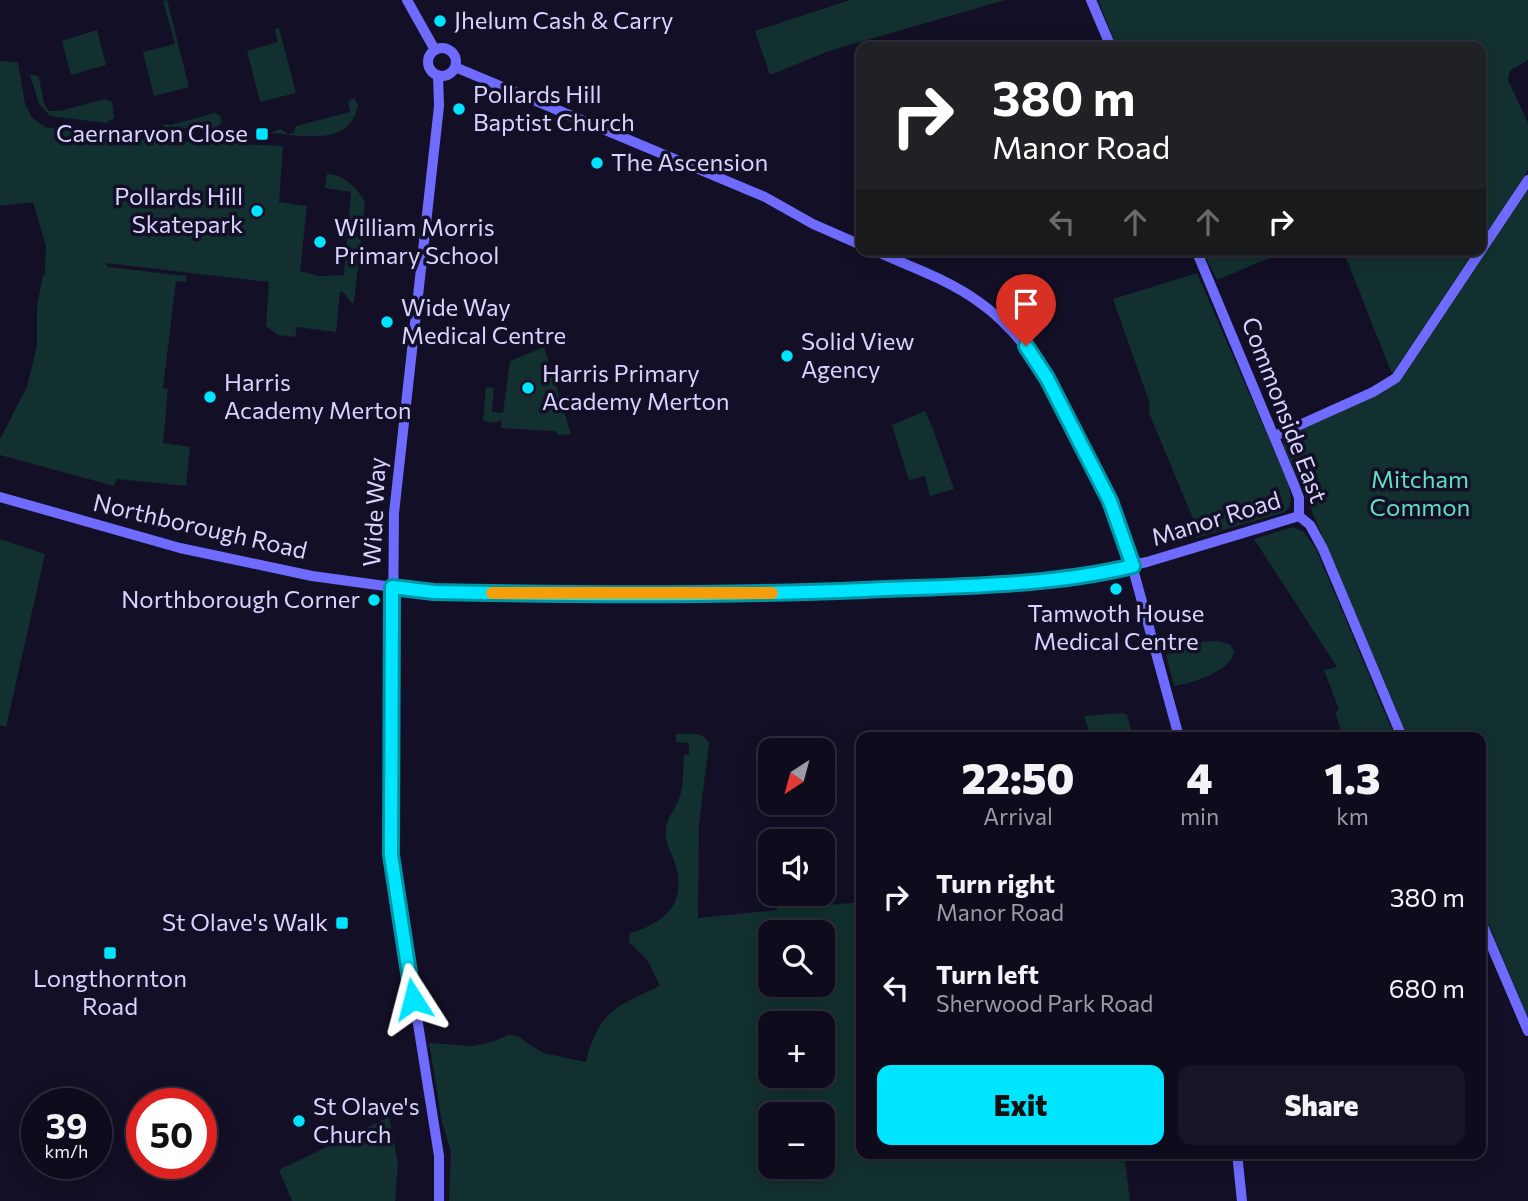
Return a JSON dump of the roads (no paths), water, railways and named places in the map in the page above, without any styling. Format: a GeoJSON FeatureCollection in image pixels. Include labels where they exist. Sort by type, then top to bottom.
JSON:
{"type":"FeatureCollection","features":[{"type":"Feature","properties":{"kind":"street"},"geometry":{"type":"LineString","coordinates":[[407,0],[435,50]]}},
{"type":"Feature","properties":{"kind":"street"},"geometry":{"type":"LineString","coordinates":[[1091,0],[1109,42]]}},
{"type":"Feature","properties":{"kind":"street"},"geometry":{"type":"LineString","coordinates":[[443,48],[452,52],[456,58],[451,72],[441,75],[429,64],[430,55],[435,50],[443,48]]}},
{"type":"Feature","properties":{"kind":"street"},"geometry":{"type":"LineString","coordinates":[[455,67],[765,197],[813,224],[856,243]]}},
{"type":"Feature","properties":{"kind":"street","name":"Wide Way"},"geometry":{"type":"LineString","coordinates":[[439,1201],[439,1156],[391,861],[393,534],[398,464],[441,75]]}},
{"type":"Feature","properties":{"kind":"street"},"geometry":{"type":"LineString","coordinates":[[1486,243],[1528,180]]}},
{"type":"Feature","properties":{"kind":"street"},"geometry":{"type":"LineString","coordinates":[[886,256],[972,297],[1003,322],[1026,346],[1047,378],[1110,501],[1133,566],[1178,732]]}},
{"type":"Feature","properties":{"kind":"street","name":"Commonside East"},"geometry":{"type":"LineString","coordinates":[[1199,256],[1297,492],[1299,516],[1310,525],[1323,549],[1400,732]]}},
{"type":"Feature","properties":{"kind":"street"},"geometry":{"type":"LineString","coordinates":[[1275,436],[1362,398],[1393,381],[1477,256]]}},
{"type":"Feature","properties":{"kind":"street","name":"Northborough Road"},"geometry":{"type":"LineString","coordinates":[[0,497],[180,548],[312,576],[392,587]]}},
{"type":"Feature","properties":{"kind":"street","name":"Manor Road"},"geometry":{"type":"LineString","coordinates":[[392,587],[448,593],[748,594],[1008,582],[1084,576],[1133,566],[1299,516]]}},
{"type":"Feature","properties":{"kind":"street"},"geometry":{"type":"LineString","coordinates":[[1486,933],[1528,1031]]}},
{"type":"Feature","properties":{"kind":"street"},"geometry":{"type":"LineString","coordinates":[[1238,1159],[1242,1201]]}},
{"type":"Feature","properties":{"kind":"place","name":"Jhelum Cash & Carry"},"geometry":{"type":"Point","coordinates":[440,21]}},
{"type":"Feature","properties":{"kind":"place","name":"Pollards Hill Baptist Church"},"geometry":{"type":"Point","coordinates":[459,109]}},
{"type":"Feature","properties":{"kind":"place","name":"Caernarvon Close"},"geometry":{"type":"Point","coordinates":[262,134]}},
{"type":"Feature","properties":{"kind":"place","name":"The Ascension"},"geometry":{"type":"Point","coordinates":[597,163]}},
{"type":"Feature","properties":{"kind":"place","name":"Pollards Hill Skatepark"},"geometry":{"type":"Point","coordinates":[257,211]}},
{"type":"Feature","properties":{"kind":"place","name":"William Morris Primary School"},"geometry":{"type":"Point","coordinates":[320,242]}},
{"type":"Feature","properties":{"kind":"place","name":"Wide Way Medical Centre"},"geometry":{"type":"Point","coordinates":[387,322]}},
{"type":"Feature","properties":{"kind":"place","name":"Solid View Agency"},"geometry":{"type":"Point","coordinates":[787,356]}},
{"type":"Feature","properties":{"kind":"place","name":"Harris Primary Academy Merton"},"geometry":{"type":"Point","coordinates":[528,388]}},
{"type":"Feature","properties":{"kind":"place","name":"Harris Academy Merton"},"geometry":{"type":"Point","coordinates":[210,397]}},
{"type":"Feature","properties":{"kind":"place","name":"Tamwoth House Medical Centre"},"geometry":{"type":"Point","coordinates":[1116,589]}},
{"type":"Feature","properties":{"kind":"place","name":"Northborough Corner"},"geometry":{"type":"Point","coordinates":[374,600]}},
{"type":"Feature","properties":{"kind":"place","name":"St Olave's Walk"},"geometry":{"type":"Point","coordinates":[342,923]}},
{"type":"Feature","properties":{"kind":"place","name":"Longthornton Road"},"geometry":{"type":"Point","coordinates":[110,953]}},
{"type":"Feature","properties":{"kind":"place","name":"St Olave's Church"},"geometry":{"type":"Point","coordinates":[299,1121]}},
{"type":"Feature","properties":{"kind":"park label","name":"Mitcham Common"},"geometry":{"type":"Point","coordinates":[1420,494]}}]}
